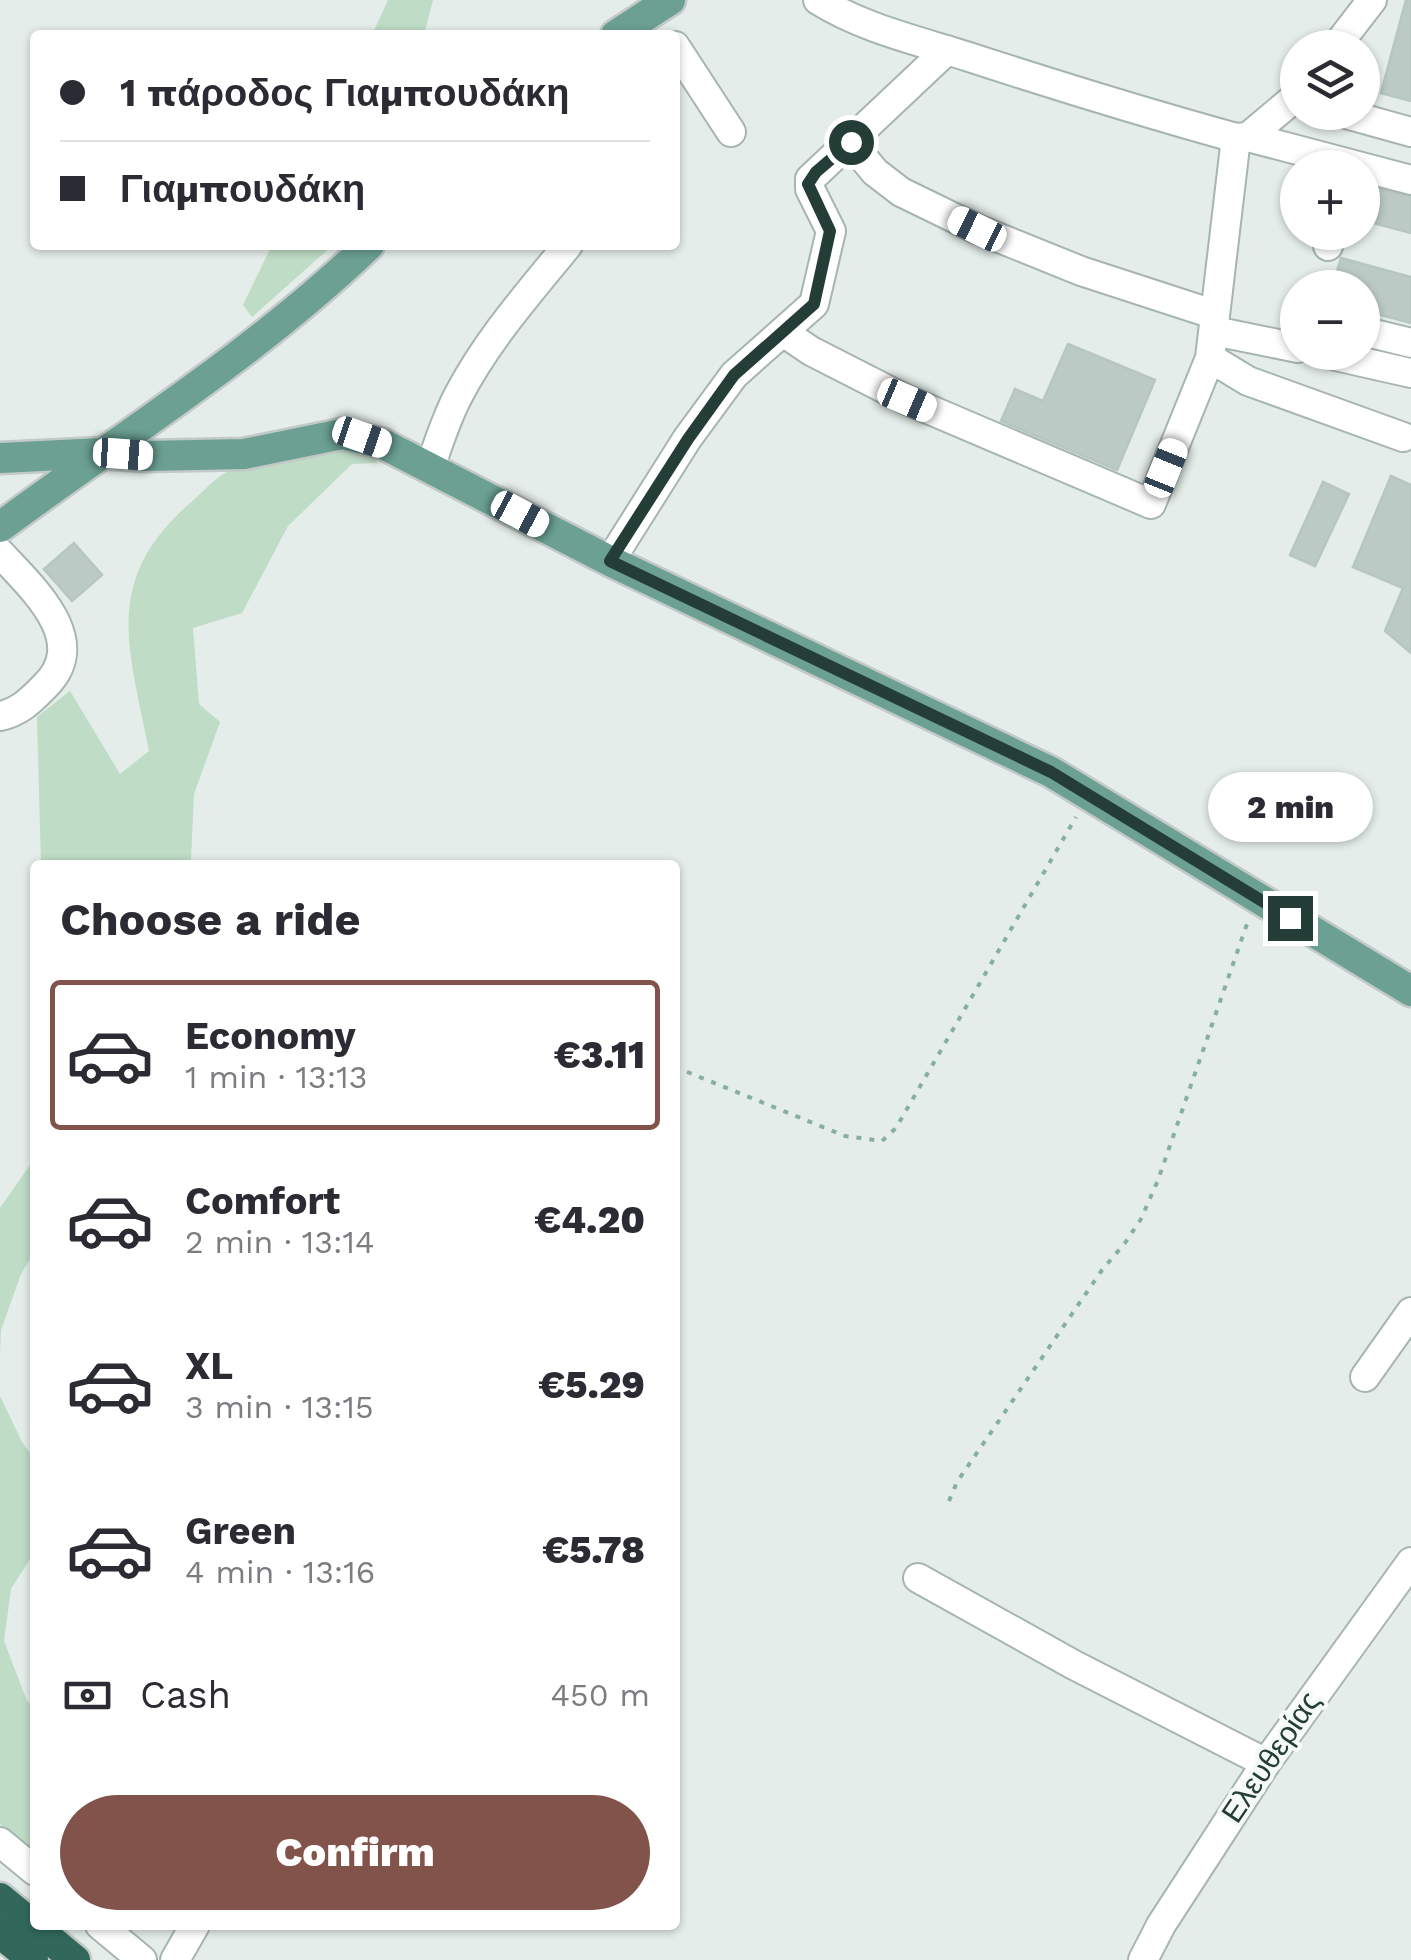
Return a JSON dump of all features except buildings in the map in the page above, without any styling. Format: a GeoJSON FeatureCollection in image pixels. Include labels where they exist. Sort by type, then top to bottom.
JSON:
{"type":"FeatureCollection","features":[{"type":"Feature","properties":{"kind":"highway"},"geometry":{"type":"LineString","coordinates":[[0,1898],[30,1923]]}},
{"type":"Feature","properties":{"kind":"highway"},"geometry":{"type":"LineString","coordinates":[[39,1930],[75,1960]]}},
{"type":"Feature","properties":{"kind":"highway"},"geometry":{"type":"LineString","coordinates":[[0,1933],[32,1960]]}},
{"type":"Feature","properties":{"kind":"main road"},"geometry":{"type":"LineString","coordinates":[[628,30],[663,16]]}},
{"type":"Feature","properties":{"kind":"main road"},"geometry":{"type":"LineString","coordinates":[[0,527],[216,375],[320,292],[364,250]]}},
{"type":"Feature","properties":{"kind":"main road"},"geometry":{"type":"LineString","coordinates":[[0,458],[101,453],[244,454],[342,434],[383,444],[610,561],[1051,772],[1411,991]]}},
{"type":"Feature","properties":{"kind":"street"},"geometry":{"type":"LineString","coordinates":[[818,0],[840,13],[1134,110],[1290,150]]}},
{"type":"Feature","properties":{"kind":"street"},"geometry":{"type":"LineString","coordinates":[[1349,30],[1372,0]]}},
{"type":"Feature","properties":{"kind":"street"},"geometry":{"type":"LineString","coordinates":[[610,561],[734,375],[814,304],[830,240],[827,218],[808,184],[816,172],[947,50]]}},
{"type":"Feature","properties":{"kind":"street"},"geometry":{"type":"LineString","coordinates":[[680,54],[731,132]]}},
{"type":"Feature","properties":{"kind":"street"},"geometry":{"type":"LineString","coordinates":[[783,332],[811,351],[907,400],[1151,504],[1212,334],[1242,137],[1280,110]]}},
{"type":"Feature","properties":{"kind":"street"},"geometry":{"type":"LineString","coordinates":[[1380,123],[1411,132]]}},
{"type":"Feature","properties":{"kind":"street"},"geometry":{"type":"LineString","coordinates":[[851,142],[875,172],[901,192],[977,229],[1081,271],[1212,334],[1280,345]]}},
{"type":"Feature","properties":{"kind":"street"},"geometry":{"type":"LineString","coordinates":[[1380,173],[1411,180]]}},
{"type":"Feature","properties":{"kind":"street"},"geometry":{"type":"LineString","coordinates":[[430,468],[451,411],[475,366],[564,250]]}},
{"type":"Feature","properties":{"kind":"street"},"geometry":{"type":"LineString","coordinates":[[1212,334],[1248,382],[1403,437]]}},
{"type":"Feature","properties":{"kind":"street"},"geometry":{"type":"LineString","coordinates":[[1380,335],[1411,343]]}},
{"type":"Feature","properties":{"kind":"street"},"geometry":{"type":"LineString","coordinates":[[1380,365],[1411,372]]}},
{"type":"Feature","properties":{"kind":"street"},"geometry":{"type":"LineString","coordinates":[[0,554],[40,596],[56,620],[62,642],[61,662],[52,680],[26,705],[0,716]]}},
{"type":"Feature","properties":{"kind":"street"},"geometry":{"type":"LineString","coordinates":[[1366,1377],[1411,1312]]}},
{"type":"Feature","properties":{"kind":"street","name":"Ελευθερίας"},"geometry":{"type":"LineString","coordinates":[[1144,1960],[1161,1925],[1266,1763],[1411,1562]]}},
{"type":"Feature","properties":{"kind":"street"},"geometry":{"type":"LineString","coordinates":[[918,1578],[1074,1665],[1266,1763]]}},
{"type":"Feature","properties":{"kind":"street"},"geometry":{"type":"LineString","coordinates":[[0,1842],[30,1868]]}},
{"type":"Feature","properties":{"kind":"street"},"geometry":{"type":"LineString","coordinates":[[106,1930],[142,1960]]}},
{"type":"Feature","properties":{"kind":"street"},"geometry":{"type":"LineString","coordinates":[[175,1960],[193,1930]]}},
{"type":"Feature","properties":{"kind":"path"},"geometry":{"type":"LineString","coordinates":[[680,1069],[845,1136],[882,1141],[896,1128],[1088,796]]}},
{"type":"Feature","properties":{"kind":"path"},"geometry":{"type":"LineString","coordinates":[[949,1501],[1090,1286],[1141,1219],[1256,898]]}},
{"type":"Feature","properties":{"kind":"green space"},"geometry":{"type":"Polygon","coordinates":[[[388,0],[433,0],[425,30],[374,30],[388,0]]]}},
{"type":"Feature","properties":{"kind":"green space"},"geometry":{"type":"Polygon","coordinates":[[[270,250],[327,250],[252,317],[243,305],[270,250]]]}},
{"type":"Feature","properties":{"kind":"green space"},"geometry":{"type":"Polygon","coordinates":[[[363,445],[378,463],[352,464],[288,526],[242,613],[193,628],[199,704],[220,722],[194,794],[191,859],[41,860],[37,717],[70,691],[120,774],[149,751],[130,650],[129,619],[132,590],[143,562],[161,534],[218,478],[244,465],[363,445]]]}},
{"type":"Feature","properties":{"kind":"green space"},"geometry":{"type":"Polygon","coordinates":[[[30,1165],[30,1259],[1,1330],[0,1353],[0,1208],[30,1165]]]}},
{"type":"Feature","properties":{"kind":"green space"},"geometry":{"type":"Polygon","coordinates":[[[0,1396],[30,1453],[30,1559],[11,1589],[4,1641],[30,1703],[30,1848],[0,1824],[0,1396]]]}},
{"type":"Feature","properties":{"kind":"route"},"geometry":{"type":"LineString","coordinates":[[851,142],[808,184],[830,231],[814,304],[734,375],[610,561],[1051,772],[1290,918]]}}]}
